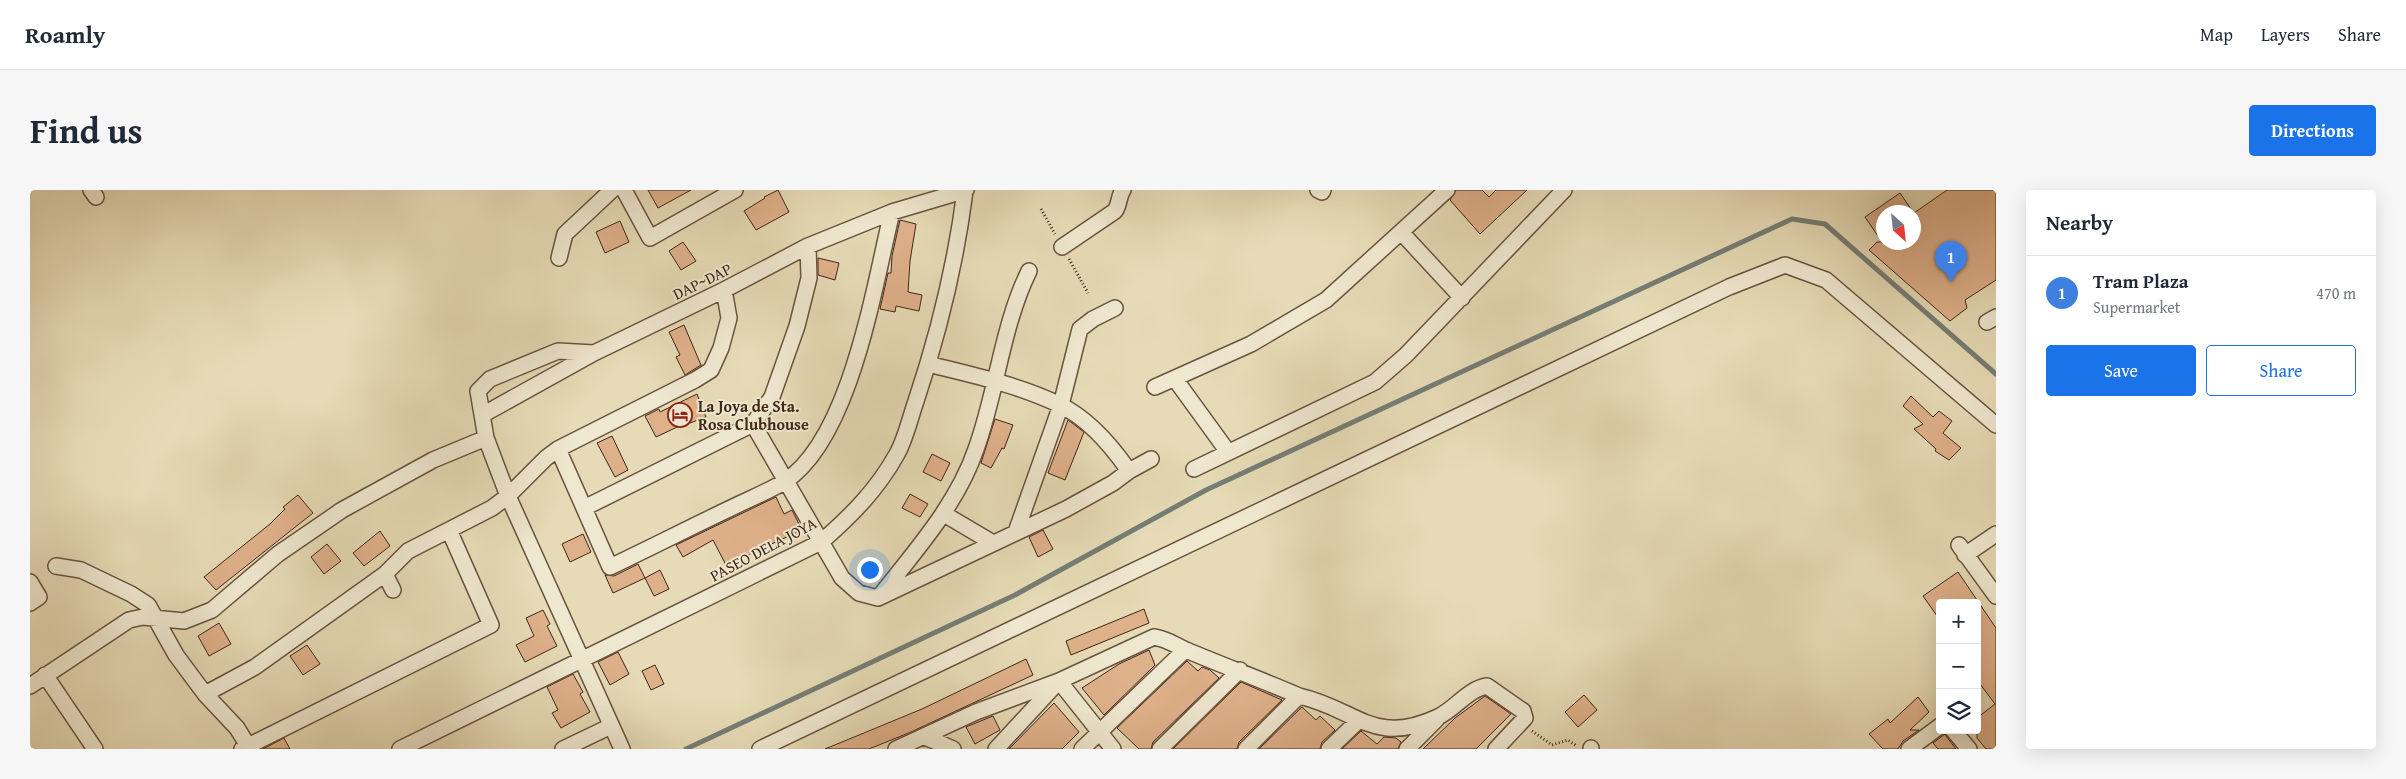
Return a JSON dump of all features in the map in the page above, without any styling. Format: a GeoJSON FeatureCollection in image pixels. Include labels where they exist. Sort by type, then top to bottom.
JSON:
{"type":"FeatureCollection","features":[{"type":"Feature","properties":{"kind":"street"},"geometry":{"type":"LineString","coordinates":[[559,258],[565,234],[612,190]]}},
{"type":"Feature","properties":{"kind":"street"},"geometry":{"type":"LineString","coordinates":[[624,190],[650,238],[735,190]]}},
{"type":"Feature","properties":{"kind":"street","name":"DAP~DAP"},"geometry":{"type":"LineString","coordinates":[[484,414],[594,353],[724,290],[808,246],[892,212],[965,190]]}},
{"type":"Feature","properties":{"kind":"street","name":"PASEO DELA JOYA"},"geometry":{"type":"LineString","coordinates":[[400,749],[820,542],[858,510],[898,453],[928,364],[958,247],[965,190]]}},
{"type":"Feature","properties":{"kind":"street"},"geometry":{"type":"LineString","coordinates":[[1062,247],[1115,211],[1119,204],[1119,195],[1122,190]]}},
{"type":"Feature","properties":{"kind":"street"},"geometry":{"type":"LineString","coordinates":[[1318,190],[1322,192],[1323,190]]}},
{"type":"Feature","properties":{"kind":"street"},"geometry":{"type":"LineString","coordinates":[[1155,387],[1251,344],[1304,315],[1326,300],[1447,190]]}},
{"type":"Feature","properties":{"kind":"street"},"geometry":{"type":"LineString","coordinates":[[1194,469],[1375,382],[1406,355],[1564,190]]}},
{"type":"Feature","properties":{"kind":"street"},"geometry":{"type":"LineString","coordinates":[[558,449],[610,567],[785,481],[814,453],[832,425],[844,395],[860,345],[892,212]]}},
{"type":"Feature","properties":{"kind":"street"},"geometry":{"type":"LineString","coordinates":[[1402,232],[1462,298]]}},
{"type":"Feature","properties":{"kind":"street"},"geometry":{"type":"LineString","coordinates":[[584,508],[753,424],[772,397],[797,326],[809,278],[808,246]]}},
{"type":"Feature","properties":{"kind":"street"},"geometry":{"type":"LineString","coordinates":[[760,749],[1729,287],[1785,265],[1826,280],[1996,425]]}},
{"type":"Feature","properties":{"kind":"street"},"geometry":{"type":"LineString","coordinates":[[878,598],[944,514],[976,452],[996,382],[1017,295],[1029,272]]}},
{"type":"Feature","properties":{"kind":"street"},"geometry":{"type":"LineString","coordinates":[[205,694],[255,667],[385,574],[408,551],[492,508],[508,496],[546,458],[558,449],[695,380],[711,370],[721,348],[728,318],[724,290]]}},
{"type":"Feature","properties":{"kind":"street"},"geometry":{"type":"LineString","coordinates":[[1016,532],[1061,405],[1080,329],[1093,319],[1115,308]]}},
{"type":"Feature","properties":{"kind":"street"},"geometry":{"type":"LineString","coordinates":[[594,353],[558,350],[490,379],[478,390],[479,403],[484,414],[486,438],[508,496],[622,749]]}},
{"type":"Feature","properties":{"kind":"street"},"geometry":{"type":"LineString","coordinates":[[928,364],[996,382],[1061,405],[1091,426],[1114,448],[1129,471]]}},
{"type":"Feature","properties":{"kind":"street"},"geometry":{"type":"LineString","coordinates":[[1175,379],[1228,452]]}},
{"type":"Feature","properties":{"kind":"street"},"geometry":{"type":"LineString","coordinates":[[753,424],[842,578],[858,593],[878,598],[1090,496],[1150,459]]}},
{"type":"Feature","properties":{"kind":"street"},"geometry":{"type":"LineString","coordinates":[[30,686],[129,620],[143,617],[184,621],[212,610],[278,554],[342,510],[434,460],[486,438]]}},
{"type":"Feature","properties":{"kind":"street"},"geometry":{"type":"LineString","coordinates":[[944,514],[993,544]]}},
{"type":"Feature","properties":{"kind":"street"},"geometry":{"type":"LineString","coordinates":[[56,566],[81,570],[132,594],[148,605],[176,655],[205,694],[237,728],[247,748],[491,625],[449,530]]}},
{"type":"Feature","properties":{"kind":"street"},"geometry":{"type":"LineString","coordinates":[[1996,534],[1962,550],[1996,596]]}},
{"type":"Feature","properties":{"kind":"street"},"geometry":{"type":"LineString","coordinates":[[385,574],[393,590]]}},
{"type":"Feature","properties":{"kind":"street"},"geometry":{"type":"LineString","coordinates":[[30,582],[40,597],[30,603]]}},
{"type":"Feature","properties":{"kind":"street"},"geometry":{"type":"LineString","coordinates":[[896,749],[976,712],[1059,681],[1154,637],[1162,638],[1185,650],[1240,670],[1299,696],[1317,700],[1358,720],[1384,729],[1404,729],[1440,716]]}},
{"type":"Feature","properties":{"kind":"street"},"geometry":{"type":"LineString","coordinates":[[1082,749],[1185,650]]}},
{"type":"Feature","properties":{"kind":"street"},"geometry":{"type":"LineString","coordinates":[[1160,749],[1240,670]]}},
{"type":"Feature","properties":{"kind":"street"},"geometry":{"type":"LineString","coordinates":[[45,675],[95,749]]}},
{"type":"Feature","properties":{"kind":"street"},"geometry":{"type":"LineString","coordinates":[[1059,681],[1113,749]]}},
{"type":"Feature","properties":{"kind":"street"},"geometry":{"type":"LineString","coordinates":[[996,749],[1059,681]]}},
{"type":"Feature","properties":{"kind":"street"},"geometry":{"type":"LineString","coordinates":[[1407,749],[1440,716],[1477,690],[1487,686],[1523,711],[1525,718],[1496,749]]}},
{"type":"Feature","properties":{"kind":"street"},"geometry":{"type":"LineString","coordinates":[[1246,749],[1299,696]]}},
{"type":"Feature","properties":{"kind":"street"},"geometry":{"type":"LineString","coordinates":[[1328,749],[1358,720]]}},
{"type":"Feature","properties":{"kind":"street"},"geometry":{"type":"LineString","coordinates":[[564,749],[611,726]]}},
{"type":"Feature","properties":{"kind":"street"},"geometry":{"type":"LineString","coordinates":[[1909,749],[1936,729]]}},
{"type":"Feature","properties":{"kind":"street"},"geometry":{"type":"LineString","coordinates":[[1956,734],[1969,749]]}},
{"type":"Feature","properties":{"kind":"street"},"geometry":{"type":"LineString","coordinates":[[924,737],[953,749]]}},
{"type":"Feature","properties":{"kind":"path"},"geometry":{"type":"LineString","coordinates":[[1522,723],[1552,745],[1568,740],[1588,749]]}},
{"type":"Feature","properties":{"kind":"building"},"geometry":{"type":"Polygon","coordinates":[[[648,190],[691,190],[658,208],[648,190]]]}},
{"type":"Feature","properties":{"kind":"building"},"geometry":{"type":"Polygon","coordinates":[[[778,190],[789,212],[756,230],[744,211],[778,190]]]}},
{"type":"Feature","properties":{"kind":"building"},"geometry":{"type":"Polygon","coordinates":[[[1456,190],[1482,190],[1489,197],[1496,190],[1527,190],[1480,234],[1450,200],[1456,190]]]}},
{"type":"Feature","properties":{"kind":"building"},"geometry":{"type":"Polygon","coordinates":[[[1947,190],[1996,190],[1996,280],[1965,300],[1967,308],[1950,321],[1869,250],[1876,243],[1876,250],[1921,250],[1921,208],[1947,190]]]}},
{"type":"Feature","properties":{"kind":"building"},"geometry":{"type":"Polygon","coordinates":[[[1900,193],[1908,205],[1882,205],[1900,193]]]}},
{"type":"Feature","properties":{"kind":"building"},"geometry":{"type":"Polygon","coordinates":[[[1876,209],[1876,233],[1865,217],[1876,209]]]}},
{"type":"Feature","properties":{"kind":"building"},"geometry":{"type":"Polygon","coordinates":[[[900,220],[916,224],[910,261],[908,292],[922,295],[919,311],[896,306],[895,312],[880,309],[888,273],[891,273],[892,256],[900,220]]]}},
{"type":"Feature","properties":{"kind":"building"},"geometry":{"type":"Polygon","coordinates":[[[620,221],[629,242],[605,253],[596,232],[620,221]]]}},
{"type":"Feature","properties":{"kind":"building"},"geometry":{"type":"Polygon","coordinates":[[[683,242],[696,261],[681,270],[669,251],[683,242]]]}},
{"type":"Feature","properties":{"kind":"building"},"geometry":{"type":"Polygon","coordinates":[[[818,258],[839,263],[835,280],[818,275],[818,258]]]}},
{"type":"Feature","properties":{"kind":"building"},"geometry":{"type":"Polygon","coordinates":[[[684,325],[701,365],[685,375],[676,357],[680,355],[669,332],[684,325]]]}},
{"type":"Feature","properties":{"kind":"building"},"geometry":{"type":"Polygon","coordinates":[[[697,394],[706,417],[690,423],[690,421],[656,437],[645,416],[659,409],[660,412],[697,394]]]}},
{"type":"Feature","properties":{"kind":"building"},"geometry":{"type":"Polygon","coordinates":[[[1911,396],[1933,417],[1939,411],[1952,421],[1943,433],[1961,448],[1949,460],[1935,451],[1936,449],[1914,429],[1923,424],[1903,406],[1911,396]]]}},
{"type":"Feature","properties":{"kind":"building"},"geometry":{"type":"Polygon","coordinates":[[[995,419],[1013,425],[1004,449],[1002,448],[991,468],[981,463],[995,419]]]}},
{"type":"Feature","properties":{"kind":"building"},"geometry":{"type":"Polygon","coordinates":[[[1068,420],[1084,432],[1065,480],[1048,473],[1068,420]]]}},
{"type":"Feature","properties":{"kind":"building"},"geometry":{"type":"Polygon","coordinates":[[[612,436],[628,470],[615,477],[597,443],[612,436]]]}},
{"type":"Feature","properties":{"kind":"building"},"geometry":{"type":"Polygon","coordinates":[[[932,454],[950,463],[941,481],[923,472],[932,454]]]}},
{"type":"Feature","properties":{"kind":"building"},"geometry":{"type":"Polygon","coordinates":[[[910,494],[928,504],[920,517],[902,508],[910,494]]]}},
{"type":"Feature","properties":{"kind":"building"},"geometry":{"type":"Polygon","coordinates":[[[298,495],[313,513],[216,590],[204,577],[270,524],[285,509],[283,507],[298,495]]]}},
{"type":"Feature","properties":{"kind":"building"},"geometry":{"type":"Polygon","coordinates":[[[776,497],[784,514],[792,510],[802,530],[726,565],[713,540],[683,557],[676,545],[776,497]]]}},
{"type":"Feature","properties":{"kind":"building"},"geometry":{"type":"Polygon","coordinates":[[[1043,530],[1053,549],[1038,557],[1029,537],[1043,530]]]}},
{"type":"Feature","properties":{"kind":"building"},"geometry":{"type":"Polygon","coordinates":[[[380,531],[390,546],[364,566],[353,553],[380,531]]]}},
{"type":"Feature","properties":{"kind":"building"},"geometry":{"type":"Polygon","coordinates":[[[583,534],[591,552],[570,562],[562,544],[583,534]]]}},
{"type":"Feature","properties":{"kind":"building"},"geometry":{"type":"Polygon","coordinates":[[[327,544],[341,561],[324,574],[311,557],[327,544]]]}},
{"type":"Feature","properties":{"kind":"building"},"geometry":{"type":"Polygon","coordinates":[[[638,564],[645,578],[613,593],[605,575],[614,576],[638,564]]]}},
{"type":"Feature","properties":{"kind":"building"},"geometry":{"type":"Polygon","coordinates":[[[660,570],[669,589],[654,596],[645,578],[660,570]]]}},
{"type":"Feature","properties":{"kind":"building"},"geometry":{"type":"Polygon","coordinates":[[[1958,572],[1976,599],[1936,599],[1936,614],[1923,596],[1958,572]]]}},
{"type":"Feature","properties":{"kind":"building"},"geometry":{"type":"Polygon","coordinates":[[[1981,606],[1996,628],[1996,749],[1986,749],[1977,738],[1977,734],[1981,734],[1981,715],[1995,704],[1981,685],[1981,606]]]}},
{"type":"Feature","properties":{"kind":"building"},"geometry":{"type":"Polygon","coordinates":[[[1144,609],[1149,623],[1071,655],[1066,641],[1144,609]]]}},
{"type":"Feature","properties":{"kind":"building"},"geometry":{"type":"Polygon","coordinates":[[[543,610],[550,624],[547,626],[557,646],[525,662],[516,645],[534,636],[526,618],[543,610]]]}},
{"type":"Feature","properties":{"kind":"building"},"geometry":{"type":"Polygon","coordinates":[[[219,623],[231,644],[209,656],[198,636],[219,623]]]}},
{"type":"Feature","properties":{"kind":"building"},"geometry":{"type":"Polygon","coordinates":[[[307,645],[320,664],[303,675],[290,656],[307,645]]]}},
{"type":"Feature","properties":{"kind":"building"},"geometry":{"type":"Polygon","coordinates":[[[1149,650],[1155,665],[1104,715],[1082,688],[1119,664],[1149,650]]]}},
{"type":"Feature","properties":{"kind":"building"},"geometry":{"type":"Polygon","coordinates":[[[618,652],[629,674],[610,685],[598,662],[618,652]]]}},
{"type":"Feature","properties":{"kind":"building"},"geometry":{"type":"Polygon","coordinates":[[[1026,659],[1033,675],[911,732],[869,749],[825,749],[922,709],[1026,659]]]}},
{"type":"Feature","properties":{"kind":"building"},"geometry":{"type":"Polygon","coordinates":[[[1187,661],[1198,671],[1202,667],[1210,670],[1219,678],[1153,742],[1151,749],[1139,749],[1117,728],[1187,661]]]}},
{"type":"Feature","properties":{"kind":"building"},"geometry":{"type":"Polygon","coordinates":[[[655,665],[664,684],[651,690],[642,671],[655,665]]]}},
{"type":"Feature","properties":{"kind":"building"},"geometry":{"type":"Polygon","coordinates":[[[573,674],[583,692],[580,694],[590,712],[561,728],[552,713],[558,710],[547,687],[573,674]]]}},
{"type":"Feature","properties":{"kind":"building"},"geometry":{"type":"Polygon","coordinates":[[[1241,682],[1282,700],[1239,742],[1237,749],[1173,749],[1241,682]]]}},
{"type":"Feature","properties":{"kind":"building"},"geometry":{"type":"Polygon","coordinates":[[[1584,695],[1597,710],[1578,727],[1565,712],[1584,695]]]}},
{"type":"Feature","properties":{"kind":"building"},"geometry":{"type":"Polygon","coordinates":[[[1485,696],[1511,714],[1476,749],[1423,749],[1455,718],[1485,696]]]}},
{"type":"Feature","properties":{"kind":"building"},"geometry":{"type":"Polygon","coordinates":[[[1918,697],[1929,712],[1910,730],[1919,730],[1903,741],[1898,749],[1883,749],[1869,734],[1888,719],[1890,723],[1918,697]]]}},
{"type":"Feature","properties":{"kind":"building"},"geometry":{"type":"Polygon","coordinates":[[[1054,703],[1079,732],[1062,749],[1009,749],[1054,703]]]}},
{"type":"Feature","properties":{"kind":"building"},"geometry":{"type":"Polygon","coordinates":[[[1302,707],[1316,720],[1320,716],[1335,730],[1322,742],[1320,749],[1259,749],[1302,707]]]}},
{"type":"Feature","properties":{"kind":"building"},"geometry":{"type":"Polygon","coordinates":[[[993,716],[1000,730],[975,744],[966,727],[993,716]]]}},
{"type":"Feature","properties":{"kind":"building"},"geometry":{"type":"Polygon","coordinates":[[[1361,731],[1377,744],[1384,737],[1396,738],[1401,742],[1398,749],[1342,749],[1361,731]]]}},
{"type":"Feature","properties":{"kind":"building"},"geometry":{"type":"Polygon","coordinates":[[[1945,734],[1956,749],[1938,749],[1933,743],[1945,734]]]}},
{"type":"Feature","properties":{"kind":"building"},"geometry":{"type":"Polygon","coordinates":[[[284,738],[290,749],[263,749],[284,738]]]}},
{"type":"Feature","properties":{"kind":"waterway"},"geometry":{"type":"LineString","coordinates":[[686,749],[1015,595],[1206,490],[1792,219],[1825,224],[1996,374]]}},
{"type":"Feature","properties":{"kind":"place","name":"Tram Plaza"},"geometry":{"type":"Point","coordinates":[1951,282]}},
{"type":"Feature","properties":{"kind":"place","name":"La Joya de Sta. Rosa Clubhouse"},"geometry":{"type":"Point","coordinates":[680,415]}}]}
